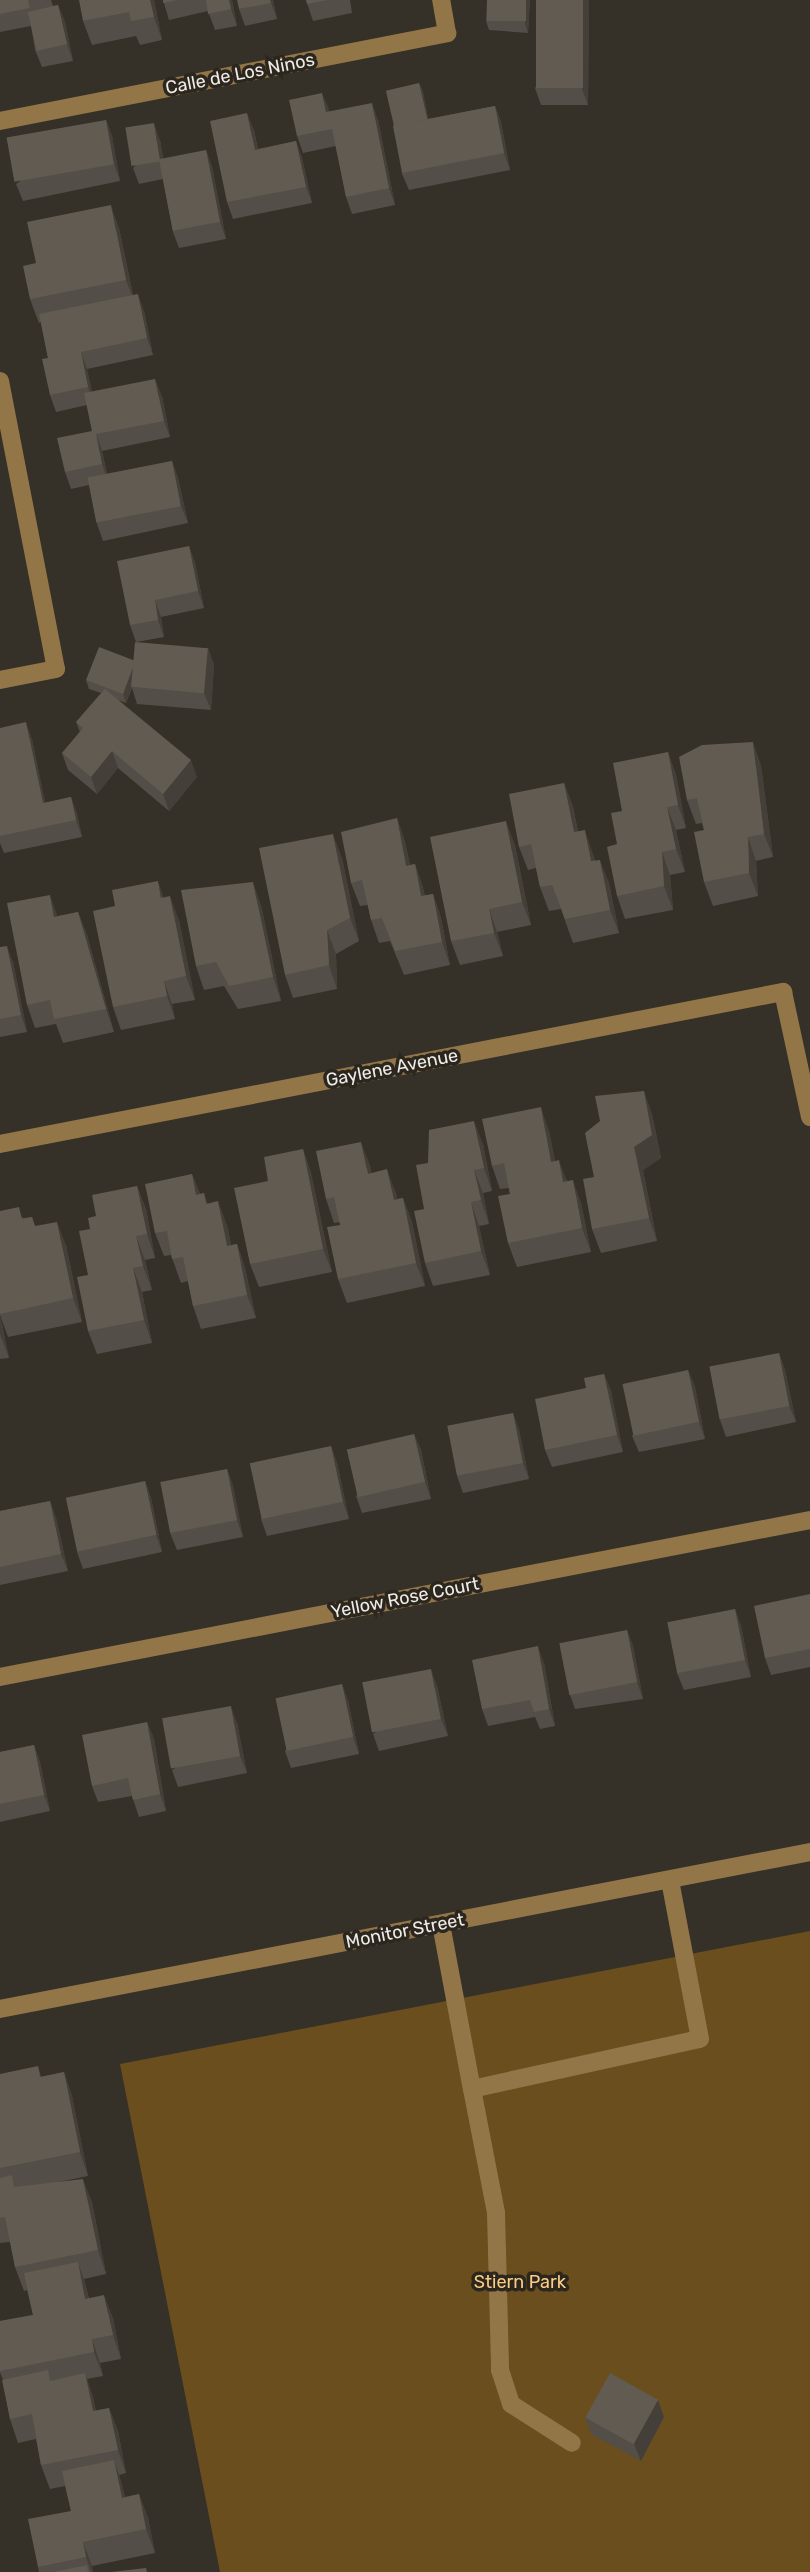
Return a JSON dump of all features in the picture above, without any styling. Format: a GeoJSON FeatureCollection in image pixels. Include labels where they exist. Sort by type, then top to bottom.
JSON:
{"type":"FeatureCollection","features":[{"type":"Feature","properties":{"kind":"street","name":"Calle de Los Ninos"},"geometry":{"type":"LineString","coordinates":[[0,121],[447,33],[441,0]]}},
{"type":"Feature","properties":{"kind":"street"},"geometry":{"type":"LineString","coordinates":[[0,381],[56,669],[0,680]]}},
{"type":"Feature","properties":{"kind":"street","name":"Gaylene Avenue"},"geometry":{"type":"LineString","coordinates":[[0,1144],[783,992],[810,1117]]}},
{"type":"Feature","properties":{"kind":"street","name":"Yellow Rose Court"},"geometry":{"type":"LineString","coordinates":[[0,1677],[810,1520]]}},
{"type":"Feature","properties":{"kind":"street","name":"Monitor Street"},"geometry":{"type":"LineString","coordinates":[[0,2009],[810,1852]]}},
{"type":"Feature","properties":{"kind":"street"},"geometry":{"type":"LineString","coordinates":[[472,2089],[700,2039],[670,1880]]}},
{"type":"Feature","properties":{"kind":"street"},"geometry":{"type":"LineString","coordinates":[[441,1924],[496,2213],[500,2370],[511,2404],[572,2443]]}},
{"type":"Feature","properties":{"kind":"green space","name":"Stiern Park"},"geometry":{"type":"Polygon","coordinates":[[[810,1931],[810,2572],[220,2572],[120,2064],[810,1931]]]}},
{"type":"Feature","properties":{"kind":"building"},"geometry":{"type":"Polygon","coordinates":[[[0,0],[28,0],[30,8],[0,14],[0,0]]]}},
{"type":"Feature","properties":{"kind":"building"},"geometry":{"type":"Polygon","coordinates":[[[79,0],[150,0],[154,17],[131,21],[129,12],[83,21],[79,0]]]}},
{"type":"Feature","properties":{"kind":"building"},"geometry":{"type":"Polygon","coordinates":[[[206,0],[229,0],[231,9],[208,14],[206,0]]]}},
{"type":"Feature","properties":{"kind":"building"},"geometry":{"type":"Polygon","coordinates":[[[237,0],[270,0],[271,3],[239,9],[237,0]]]}},
{"type":"Feature","properties":{"kind":"building"},"geometry":{"type":"Polygon","coordinates":[[[306,0],[328,0],[307,4],[306,0]]]}},
{"type":"Feature","properties":{"kind":"building"},"geometry":{"type":"Polygon","coordinates":[[[487,0],[526,0],[526,21],[487,21],[487,0]]]}},
{"type":"Feature","properties":{"kind":"building"},"geometry":{"type":"Polygon","coordinates":[[[536,0],[583,0],[583,88],[536,88],[536,0]]]}},
{"type":"Feature","properties":{"kind":"building"},"geometry":{"type":"Polygon","coordinates":[[[58,5],[67,44],[37,51],[28,12],[58,5]]]}},
{"type":"Feature","properties":{"kind":"building"},"geometry":{"type":"Polygon","coordinates":[[[419,83],[427,119],[394,127],[386,91],[419,83]]]}},
{"type":"Feature","properties":{"kind":"building"},"geometry":{"type":"Polygon","coordinates":[[[322,93],[326,112],[372,103],[389,188],[346,197],[332,129],[297,136],[289,100],[322,93]]]}},
{"type":"Feature","properties":{"kind":"building"},"geometry":{"type":"Polygon","coordinates":[[[495,106],[504,153],[402,173],[393,126],[495,106]]]}},
{"type":"Feature","properties":{"kind":"building"},"geometry":{"type":"Polygon","coordinates":[[[247,113],[255,150],[296,141],[306,187],[227,202],[210,121],[247,113]]]}},
{"type":"Feature","properties":{"kind":"building"},"geometry":{"type":"Polygon","coordinates":[[[106,120],[114,164],[14,182],[7,138],[106,120]]]}},
{"type":"Feature","properties":{"kind":"building"},"geometry":{"type":"Polygon","coordinates":[[[154,123],[160,162],[131,166],[125,128],[154,123]]]}},
{"type":"Feature","properties":{"kind":"building"},"geometry":{"type":"Polygon","coordinates":[[[206,150],[220,222],[173,231],[159,159],[206,150]]]}},
{"type":"Feature","properties":{"kind":"building"},"geometry":{"type":"Polygon","coordinates":[[[111,205],[126,280],[30,299],[23,266],[36,263],[27,222],[111,205]]]}},
{"type":"Feature","properties":{"kind":"building"},"geometry":{"type":"Polygon","coordinates":[[[138,294],[147,338],[81,352],[88,387],[50,395],[42,359],[48,358],[39,314],[138,294]]]}},
{"type":"Feature","properties":{"kind":"building"},"geometry":{"type":"Polygon","coordinates":[[[155,379],[164,421],[96,434],[102,464],[65,472],[57,438],[92,431],[84,393],[155,379]]]}},
{"type":"Feature","properties":{"kind":"building"},"geometry":{"type":"Polygon","coordinates":[[[172,461],[181,506],[96,523],[88,477],[172,461]]]}},
{"type":"Feature","properties":{"kind":"building"},"geometry":{"type":"Polygon","coordinates":[[[189,546],[198,591],[155,600],[158,620],[130,625],[117,561],[189,546]]]}},
{"type":"Feature","properties":{"kind":"building"},"geometry":{"type":"Polygon","coordinates":[[[135,642],[208,648],[204,693],[131,687],[135,642]]]}},
{"type":"Feature","properties":{"kind":"building"},"geometry":{"type":"Polygon","coordinates":[[[99,647],[133,660],[123,694],[86,680],[99,647]]]}},
{"type":"Feature","properties":{"kind":"building"},"geometry":{"type":"Polygon","coordinates":[[[105,689],[191,760],[163,794],[112,751],[91,777],[62,753],[83,728],[76,722],[105,689]]]}},
{"type":"Feature","properties":{"kind":"building"},"geometry":{"type":"Polygon","coordinates":[[[26,722],[43,803],[71,797],[76,820],[0,836],[0,728],[26,722]]]}},
{"type":"Feature","properties":{"kind":"building"},"geometry":{"type":"Polygon","coordinates":[[[753,742],[764,834],[748,837],[749,873],[704,882],[694,832],[704,830],[697,798],[687,800],[679,757],[702,745],[753,742]]]}},
{"type":"Feature","properties":{"kind":"building"},"geometry":{"type":"Polygon","coordinates":[[[668,752],[678,805],[667,807],[676,849],[662,852],[664,886],[617,896],[607,847],[617,844],[611,813],[622,811],[613,763],[668,752]]]}},
{"type":"Feature","properties":{"kind":"building"},"geometry":{"type":"Polygon","coordinates":[[[564,783],[574,832],[585,830],[591,861],[600,860],[610,910],[565,919],[552,885],[540,887],[531,844],[519,847],[509,794],[564,783]]]}},
{"type":"Feature","properties":{"kind":"building"},"geometry":{"type":"Polygon","coordinates":[[[397,818],[406,866],[415,864],[421,896],[433,894],[442,942],[395,951],[382,918],[371,920],[362,880],[351,883],[341,832],[397,818]]]}},
{"type":"Feature","properties":{"kind":"building"},"geometry":{"type":"Polygon","coordinates":[[[506,821],[522,902],[489,909],[494,933],[451,941],[430,837],[506,821]]]}},
{"type":"Feature","properties":{"kind":"building"},"geometry":{"type":"Polygon","coordinates":[[[333,834],[350,918],[327,930],[329,965],[285,975],[259,848],[333,834]]]}},
{"type":"Feature","properties":{"kind":"building"},"geometry":{"type":"Polygon","coordinates":[[[158,881],[161,898],[170,896],[186,976],[164,981],[167,996],[113,1007],[93,911],[115,906],[112,890],[158,881]]]}},
{"type":"Feature","properties":{"kind":"building"},"geometry":{"type":"Polygon","coordinates":[[[253,882],[273,977],[229,986],[216,962],[196,966],[181,890],[253,882]]]}},
{"type":"Feature","properties":{"kind":"building"},"geometry":{"type":"Polygon","coordinates":[[[50,895],[54,917],[78,912],[106,1009],[54,1019],[50,1000],[27,1005],[7,903],[50,895]]]}},
{"type":"Feature","properties":{"kind":"building"},"geometry":{"type":"Polygon","coordinates":[[[7,946],[21,1015],[0,1019],[0,947],[7,946]]]}},
{"type":"Feature","properties":{"kind":"building"},"geometry":{"type":"Polygon","coordinates":[[[644,1091],[652,1135],[634,1147],[649,1218],[592,1229],[583,1179],[594,1177],[585,1133],[600,1121],[595,1096],[644,1091]]]}},
{"type":"Feature","properties":{"kind":"building"},"geometry":{"type":"Polygon","coordinates":[[[541,1107],[551,1162],[559,1160],[563,1182],[573,1180],[582,1228],[508,1243],[498,1196],[510,1194],[504,1163],[492,1166],[482,1119],[541,1107]]]}},
{"type":"Feature","properties":{"kind":"building"},"geometry":{"type":"Polygon","coordinates":[[[474,1121],[484,1168],[474,1170],[481,1200],[471,1202],[481,1251],[425,1263],[414,1211],[424,1209],[416,1165],[428,1163],[429,1130],[474,1121]]]}},
{"type":"Feature","properties":{"kind":"building"},"geometry":{"type":"Polygon","coordinates":[[[361,1142],[368,1174],[387,1169],[394,1200],[403,1198],[416,1263],[338,1279],[327,1227],[340,1225],[334,1197],[326,1199],[316,1151],[361,1142]]]}},
{"type":"Feature","properties":{"kind":"building"},"geometry":{"type":"Polygon","coordinates":[[[303,1149],[323,1249],[250,1264],[234,1188],[268,1181],[264,1157],[303,1149]]]}},
{"type":"Feature","properties":{"kind":"building"},"geometry":{"type":"Polygon","coordinates":[[[192,1174],[196,1195],[204,1193],[206,1204],[218,1201],[227,1246],[237,1244],[247,1295],[193,1306],[183,1257],[172,1259],[167,1231],[155,1233],[145,1184],[192,1174]]]}},
{"type":"Feature","properties":{"kind":"building"},"geometry":{"type":"Polygon","coordinates":[[[137,1186],[147,1234],[136,1236],[143,1266],[133,1268],[144,1320],[88,1331],[77,1277],[88,1275],[79,1231],[90,1229],[88,1218],[96,1216],[92,1195],[137,1186]]]}},
{"type":"Feature","properties":{"kind":"building"},"geometry":{"type":"Polygon","coordinates":[[[19,1207],[22,1219],[32,1217],[35,1226],[57,1222],[73,1298],[0,1314],[0,1211],[19,1207]]]}},
{"type":"Feature","properties":{"kind":"building"},"geometry":{"type":"Polygon","coordinates":[[[779,1353],[789,1406],[720,1420],[709,1367],[779,1353]]]}},
{"type":"Feature","properties":{"kind":"building"},"geometry":{"type":"Polygon","coordinates":[[[688,1370],[699,1422],[633,1436],[622,1384],[688,1370]]]}},
{"type":"Feature","properties":{"kind":"building"},"geometry":{"type":"Polygon","coordinates":[[[604,1374],[617,1435],[545,1450],[535,1399],[586,1388],[584,1378],[604,1374]]]}},
{"type":"Feature","properties":{"kind":"building"},"geometry":{"type":"Polygon","coordinates":[[[513,1413],[523,1463],[457,1476],[447,1426],[513,1413]]]}},
{"type":"Feature","properties":{"kind":"building"},"geometry":{"type":"Polygon","coordinates":[[[414,1434],[425,1482],[358,1497],[347,1450],[414,1434]]]}},
{"type":"Feature","properties":{"kind":"building"},"geometry":{"type":"Polygon","coordinates":[[[331,1446],[343,1502],[262,1519],[250,1463],[331,1446]]]}},
{"type":"Feature","properties":{"kind":"building"},"geometry":{"type":"Polygon","coordinates":[[[227,1469],[237,1520],[170,1533],[160,1482],[227,1469]]]}},
{"type":"Feature","properties":{"kind":"building"},"geometry":{"type":"Polygon","coordinates":[[[145,1481],[156,1535],[77,1552],[66,1498],[145,1481]]]}},
{"type":"Feature","properties":{"kind":"building"},"geometry":{"type":"Polygon","coordinates":[[[50,1501],[61,1554],[0,1567],[0,1511],[50,1501]]]}},
{"type":"Feature","properties":{"kind":"building"},"geometry":{"type":"Polygon","coordinates":[[[810,1594],[810,1649],[765,1658],[754,1606],[810,1594]]]}},
{"type":"Feature","properties":{"kind":"building"},"geometry":{"type":"Polygon","coordinates":[[[735,1609],[745,1660],[677,1673],[667,1622],[735,1609]]]}},
{"type":"Feature","properties":{"kind":"building"},"geometry":{"type":"Polygon","coordinates":[[[627,1630],[637,1682],[569,1695],[559,1643],[627,1630]]]}},
{"type":"Feature","properties":{"kind":"building"},"geometry":{"type":"Polygon","coordinates":[[[538,1646],[549,1709],[534,1712],[530,1700],[482,1709],[472,1660],[538,1646]]]}},
{"type":"Feature","properties":{"kind":"building"},"geometry":{"type":"Polygon","coordinates":[[[431,1669],[441,1719],[372,1732],[362,1682],[431,1669]]]}},
{"type":"Feature","properties":{"kind":"building"},"geometry":{"type":"Polygon","coordinates":[[[342,1684],[353,1737],[287,1751],[275,1698],[342,1684]]]}},
{"type":"Feature","properties":{"kind":"building"},"geometry":{"type":"Polygon","coordinates":[[[231,1706],[240,1756],[171,1768],[162,1718],[231,1706]]]}},
{"type":"Feature","properties":{"kind":"building"},"geometry":{"type":"Polygon","coordinates":[[[147,1722],[160,1794],[133,1800],[128,1778],[92,1786],[82,1735],[147,1722]]]}},
{"type":"Feature","properties":{"kind":"building"},"geometry":{"type":"Polygon","coordinates":[[[34,1745],[44,1795],[0,1804],[0,1752],[34,1745]]]}},
{"type":"Feature","properties":{"kind":"building"},"geometry":{"type":"Polygon","coordinates":[[[38,2066],[40,2077],[64,2072],[80,2152],[0,2168],[0,2074],[38,2066]]]}},
{"type":"Feature","properties":{"kind":"building"},"geometry":{"type":"Polygon","coordinates":[[[12,2175],[14,2187],[83,2179],[98,2250],[15,2267],[5,2217],[0,2218],[0,2178],[12,2175]]]}},
{"type":"Feature","properties":{"kind":"building"},"geometry":{"type":"Polygon","coordinates":[[[78,2262],[85,2299],[104,2295],[113,2335],[92,2339],[94,2352],[0,2371],[0,2321],[33,2315],[24,2273],[78,2262]]]}},
{"type":"Feature","properties":{"kind":"building"},"geometry":{"type":"Polygon","coordinates":[[[48,2370],[50,2381],[85,2373],[93,2411],[109,2408],[118,2450],[41,2465],[32,2414],[10,2419],[2,2380],[48,2370]]]}},
{"type":"Feature","properties":{"kind":"building"},"geometry":{"type":"Polygon","coordinates":[[[610,2373],[658,2400],[633,2444],[585,2418],[610,2373]]]}},
{"type":"Feature","properties":{"kind":"building"},"geometry":{"type":"Polygon","coordinates":[[[114,2460],[122,2498],[139,2494],[146,2529],[83,2542],[86,2557],[38,2567],[28,2519],[71,2511],[62,2471],[114,2460]]]}},
{"type":"Feature","properties":{"kind":"building"},"geometry":{"type":"Polygon","coordinates":[[[87,2565],[88,2572],[54,2572],[87,2565]]]}},
{"type":"Feature","properties":{"kind":"building"},"geometry":{"type":"Polygon","coordinates":[[[146,2568],[147,2572],[111,2572],[146,2568]]]}}]}
